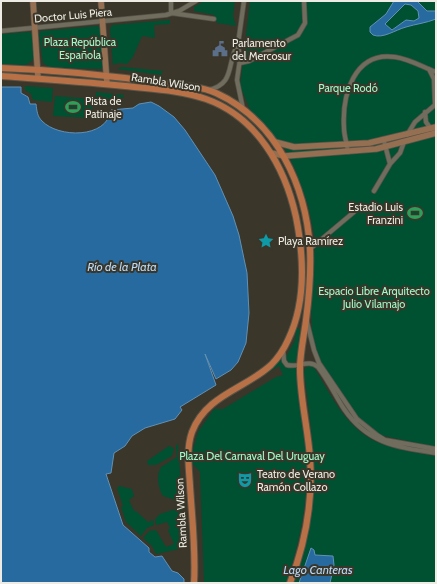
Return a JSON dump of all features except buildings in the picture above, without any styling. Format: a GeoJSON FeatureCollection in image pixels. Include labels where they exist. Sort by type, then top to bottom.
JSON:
{"type":"FeatureCollection","features":[{"type":"Feature","properties":{"kind":"main road","name":"Rambla Wilson"},"geometry":{"type":"LineString","coordinates":[[1,68],[107,75],[208,90],[229,100],[244,110],[275,142],[285,156],[297,186],[304,210],[310,249],[306,321],[300,365],[310,457],[310,491],[302,546],[290,583]]}},
{"type":"Feature","properties":{"kind":"main road","name":"Rambla Wilson"},"geometry":{"type":"LineString","coordinates":[[1,76],[107,84],[161,90],[207,100],[225,108],[242,120],[261,138],[280,171],[291,199],[300,238],[302,262],[299,305],[291,332],[283,349],[269,367],[211,404],[200,417],[192,433],[189,465],[194,583]]}},
{"type":"Feature","properties":{"kind":"street"},"geometry":{"type":"LineString","coordinates":[[33,1],[38,78]]}},
{"type":"Feature","properties":{"kind":"street"},"geometry":{"type":"LineString","coordinates":[[101,1],[107,84]]}},
{"type":"Feature","properties":{"kind":"street","name":"Doctor Luis Piera"},"geometry":{"type":"LineString","coordinates":[[1,31],[103,22],[171,13],[180,11],[196,1]]}},
{"type":"Feature","properties":{"kind":"street"},"geometry":{"type":"LineString","coordinates":[[244,1],[238,44],[240,63],[237,85],[244,110]]}},
{"type":"Feature","properties":{"kind":"street"},"geometry":{"type":"LineString","coordinates":[[240,63],[249,61],[298,35],[305,23],[304,1]]}},
{"type":"Feature","properties":{"kind":"street"},"geometry":{"type":"LineString","coordinates":[[170,2],[171,13]]}},
{"type":"Feature","properties":{"kind":"street","name":"Doctor Luis Piera"},"geometry":{"type":"LineString","coordinates":[[171,13],[214,19]]}},
{"type":"Feature","properties":{"kind":"street"},"geometry":{"type":"LineString","coordinates":[[208,90],[217,87],[225,81],[230,70],[234,51],[238,44]]}},
{"type":"Feature","properties":{"kind":"street"},"geometry":{"type":"LineString","coordinates":[[348,152],[344,129],[344,104],[355,76],[366,63],[381,57],[394,57],[436,72]]}},
{"type":"Feature","properties":{"kind":"street"},"geometry":{"type":"LineString","coordinates":[[230,70],[238,71]]}},
{"type":"Feature","properties":{"kind":"street"},"geometry":{"type":"LineString","coordinates":[[407,136],[415,122],[436,104],[435,84],[429,70]]}},
{"type":"Feature","properties":{"kind":"street"},"geometry":{"type":"LineString","coordinates":[[425,112],[426,122],[434,130]]}},
{"type":"Feature","properties":{"kind":"street"},"geometry":{"type":"LineString","coordinates":[[275,142],[294,147],[347,145],[384,141],[434,130]]}},
{"type":"Feature","properties":{"kind":"street"},"geometry":{"type":"LineString","coordinates":[[271,153],[285,156],[386,148],[434,130]]}},
{"type":"Feature","properties":{"kind":"street"},"geometry":{"type":"LineString","coordinates":[[384,141],[390,164]]}},
{"type":"Feature","properties":{"kind":"street"},"geometry":{"type":"LineString","coordinates":[[374,191],[390,164],[400,153],[404,142]]}},
{"type":"Feature","properties":{"kind":"street"},"geometry":{"type":"LineString","coordinates":[[310,249],[354,212]]}},
{"type":"Feature","properties":{"kind":"street"},"geometry":{"type":"LineString","coordinates":[[306,321],[318,360],[348,408],[360,422],[385,440],[436,449]]}},
{"type":"Feature","properties":{"kind":"street"},"geometry":{"type":"LineString","coordinates":[[283,349],[287,365],[312,364],[318,367],[350,417],[373,438],[392,445],[436,454]]}},
{"type":"Feature","properties":{"kind":"green space"},"geometry":{"type":"Polygon","coordinates":[[[204,1],[235,1],[233,16],[236,26],[217,23],[214,15],[194,11],[194,7],[204,1]]]}},
{"type":"Feature","properties":{"kind":"green space","name":"Parque Rodó"},"geometry":{"type":"Polygon","coordinates":[[[250,1],[436,1],[436,447],[376,433],[363,423],[349,405],[320,361],[312,334],[311,306],[315,239],[308,205],[295,169],[285,149],[251,112],[240,86],[250,1]]]}},
{"type":"Feature","properties":{"kind":"green space"},"geometry":{"type":"Polygon","coordinates":[[[170,20],[170,24],[154,25],[155,38],[142,36],[133,57],[127,64],[119,63],[113,65],[110,29],[112,25],[170,20]]]}},
{"type":"Feature","properties":{"kind":"green space","name":"Plaza República Española"},"geometry":{"type":"Polygon","coordinates":[[[98,26],[100,29],[103,67],[101,69],[49,67],[43,63],[39,34],[41,31],[98,26]]]}},
{"type":"Feature","properties":{"kind":"green space"},"geometry":{"type":"Polygon","coordinates":[[[29,32],[32,34],[34,56],[32,61],[25,65],[1,64],[1,34],[29,32]]]}},
{"type":"Feature","properties":{"kind":"green space"},"geometry":{"type":"Polygon","coordinates":[[[121,67],[163,71],[161,75],[117,69],[121,67]]]}},
{"type":"Feature","properties":{"kind":"green space"},"geometry":{"type":"Polygon","coordinates":[[[25,86],[53,88],[52,102],[33,100],[31,94],[25,90],[25,86]]]}},
{"type":"Feature","properties":{"kind":"green space"},"geometry":{"type":"Polygon","coordinates":[[[96,92],[124,95],[124,97],[117,100],[113,106],[95,105],[96,92]]]}},
{"type":"Feature","properties":{"kind":"green space","name":"Pista de Patinaje"},"geometry":{"type":"Polygon","coordinates":[[[55,96],[93,99],[92,118],[53,116],[55,96]]]}},
{"type":"Feature","properties":{"kind":"green space"},"geometry":{"type":"Polygon","coordinates":[[[296,328],[300,329],[297,358],[294,364],[288,364],[286,357],[295,340],[296,328]]]}},
{"type":"Feature","properties":{"kind":"green space","name":"Plaza Del Carnaval Del Uruguay"},"geometry":{"type":"Polygon","coordinates":[[[281,358],[285,367],[296,368],[307,473],[305,505],[302,521],[286,583],[204,583],[200,472],[192,463],[193,450],[198,432],[214,409],[223,409],[276,377],[283,375],[279,366],[261,377],[281,358]]]}},
{"type":"Feature","properties":{"kind":"green space"},"geometry":{"type":"Polygon","coordinates":[[[309,366],[314,367],[335,402],[351,423],[372,440],[410,452],[436,456],[436,583],[294,583],[308,530],[313,478],[311,427],[304,373],[305,368],[309,366]]]}},
{"type":"Feature","properties":{"kind":"green space"},"geometry":{"type":"Polygon","coordinates":[[[178,443],[182,502],[163,496],[158,482],[158,474],[161,467],[177,457],[176,446],[178,443]]]}},
{"type":"Feature","properties":{"kind":"green space"},"geometry":{"type":"Polygon","coordinates":[[[169,446],[174,448],[172,456],[156,465],[148,465],[147,461],[169,446]]]}},
{"type":"Feature","properties":{"kind":"green space"},"geometry":{"type":"Polygon","coordinates":[[[119,486],[132,489],[134,496],[129,500],[134,511],[136,511],[148,522],[153,520],[154,525],[147,528],[141,536],[126,522],[117,488],[119,486]]]}},
{"type":"Feature","properties":{"kind":"green space"},"geometry":{"type":"Polygon","coordinates":[[[182,507],[184,548],[156,554],[152,546],[143,538],[149,531],[156,530],[166,547],[174,544],[168,530],[170,528],[167,522],[156,525],[155,519],[160,514],[182,507]]]}},
{"type":"Feature","properties":{"kind":"water"},"geometry":{"type":"Polygon","coordinates":[[[394,1],[417,1],[427,11],[436,11],[436,19],[406,27],[385,35],[373,35],[370,32],[370,27],[386,14],[394,1]],[[405,4],[385,24],[392,30],[406,20],[414,21],[419,18],[418,11],[411,5],[405,4]]]}},
{"type":"Feature","properties":{"kind":"water","name":"Río de la Plata"},"geometry":{"type":"Polygon","coordinates":[[[1,87],[21,87],[21,93],[28,97],[30,104],[36,104],[38,115],[42,121],[49,127],[70,133],[92,131],[101,126],[108,119],[111,110],[133,108],[139,104],[151,102],[159,106],[174,117],[185,130],[215,175],[233,216],[239,235],[247,273],[249,313],[246,343],[238,362],[231,370],[216,379],[205,354],[216,385],[180,407],[182,410],[175,419],[145,428],[132,436],[125,446],[114,453],[111,473],[106,474],[123,525],[149,548],[149,552],[155,557],[162,556],[172,571],[178,573],[184,579],[184,583],[1,583],[1,87]]]}},
{"type":"Feature","properties":{"kind":"water","name":"Lago Canteras"},"geometry":{"type":"Polygon","coordinates":[[[311,548],[314,550],[315,555],[333,556],[334,565],[330,583],[299,583],[311,548]]]}},
{"type":"Feature","properties":{"kind":"place","name":"Parlamento del Mercosur"},"geometry":{"type":"Point","coordinates":[220,49]}},
{"type":"Feature","properties":{"kind":"place","name":"Pista de Patinaje"},"geometry":{"type":"Point","coordinates":[73,107]}},
{"type":"Feature","properties":{"kind":"place","name":"Estadio Luis Franzini"},"geometry":{"type":"Point","coordinates":[415,213]}},
{"type":"Feature","properties":{"kind":"place","name":"Playa Ramírez"},"geometry":{"type":"Point","coordinates":[266,241]}},
{"type":"Feature","properties":{"kind":"place","name":"Teatro de Verano Ramón Collazo"},"geometry":{"type":"Point","coordinates":[245,480]}},
{"type":"Feature","properties":{"kind":"park label","name":"Espacio Libre Arquitecto Julio Vilamajo"},"geometry":{"type":"Point","coordinates":[374,297]}}]}
